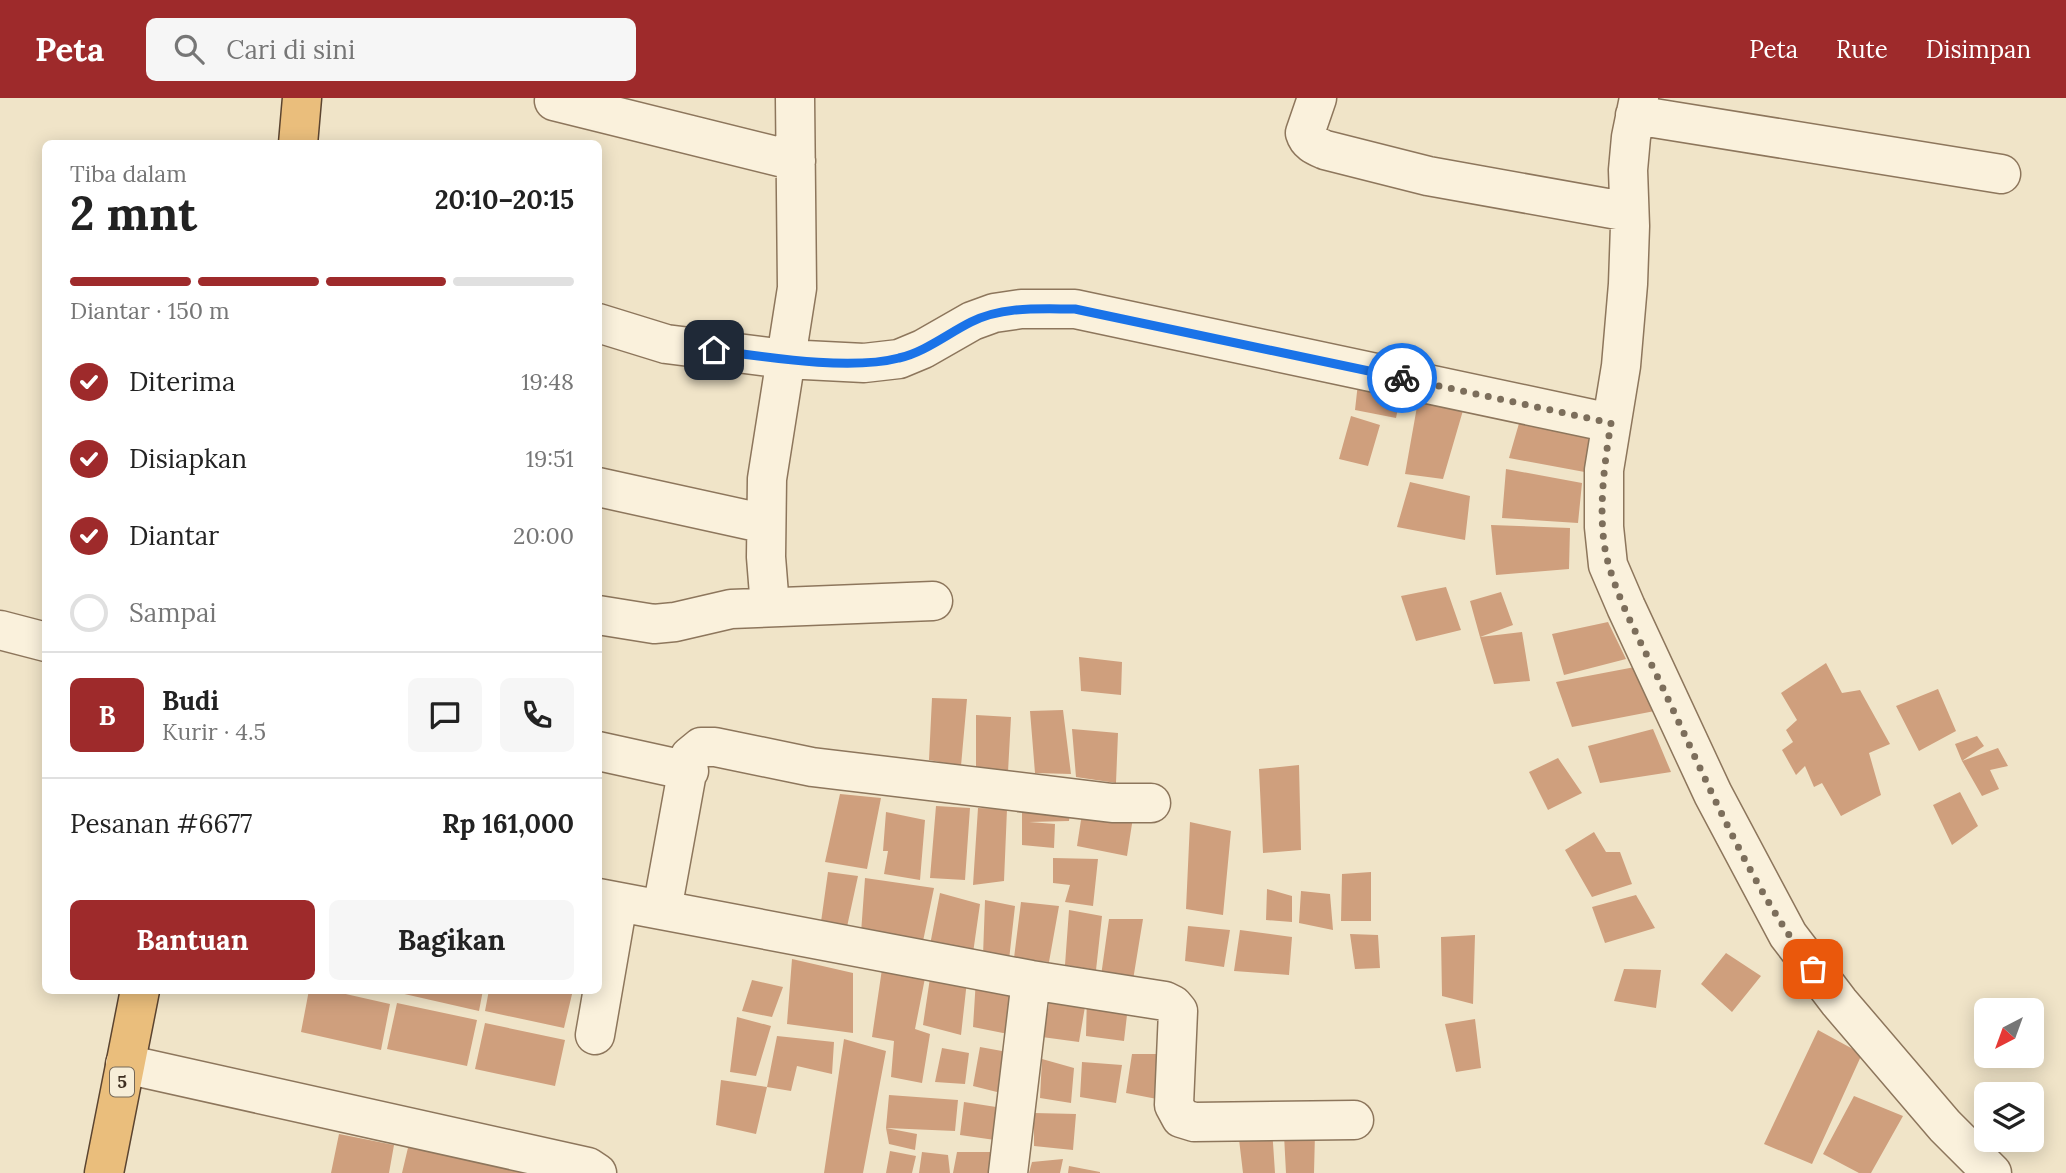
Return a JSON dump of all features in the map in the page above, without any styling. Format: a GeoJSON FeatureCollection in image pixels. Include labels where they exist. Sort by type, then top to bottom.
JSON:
{"type":"FeatureCollection","features":[{"type":"Feature","properties":{"kind":"highway"},"geometry":{"type":"LineString","coordinates":[[298,140],[302,98]]}},
{"type":"Feature","properties":{"kind":"highway","name":"5"},"geometry":{"type":"LineString","coordinates":[[104,1173],[139,994]]}},
{"type":"Feature","properties":{"kind":"street"},"geometry":{"type":"LineString","coordinates":[[770,607],[766,557],[767,479],[797,288],[795,98]]}},
{"type":"Feature","properties":{"kind":"street"},"geometry":{"type":"LineString","coordinates":[[1317,98],[1305,133],[1307,139],[1325,150],[1428,176],[1629,212]]}},
{"type":"Feature","properties":{"kind":"street"},"geometry":{"type":"LineString","coordinates":[[554,101],[796,161]]}},
{"type":"Feature","properties":{"kind":"street"},"geometry":{"type":"LineString","coordinates":[[1992,1173],[1927,1106],[1839,1002],[1787,935],[1718,806],[1608,565],[1604,527],[1604,470],[1621,366],[1626,312],[1628,170],[1637,107],[2001,174]]}},
{"type":"Feature","properties":{"kind":"street"},"geometry":{"type":"LineString","coordinates":[[602,324],[666,344],[786,359],[864,363],[899,359],[923,349],[972,321],[994,313],[1021,309],[1075,309],[1611,423]]}},
{"type":"Feature","properties":{"kind":"street"},"geometry":{"type":"LineString","coordinates":[[602,488],[766,524]]}},
{"type":"Feature","properties":{"kind":"street"},"geometry":{"type":"LineString","coordinates":[[602,616],[654,624],[731,609],[933,601]]}},
{"type":"Feature","properties":{"kind":"street"},"geometry":{"type":"LineString","coordinates":[[0,630],[42,641]]}},
{"type":"Feature","properties":{"kind":"street"},"geometry":{"type":"LineString","coordinates":[[662,910],[693,751],[701,747],[715,747],[811,768],[1112,803],[1151,803]]}},
{"type":"Feature","properties":{"kind":"street"},"geometry":{"type":"LineString","coordinates":[[602,752],[688,772]]}},
{"type":"Feature","properties":{"kind":"street"},"geometry":{"type":"LineString","coordinates":[[602,962],[608,900],[1031,979],[1165,1001],[1178,1011],[1174,1105],[1176,1112],[1186,1120],[1354,1120]]}},
{"type":"Feature","properties":{"kind":"street"},"geometry":{"type":"LineString","coordinates":[[1008,1173],[1031,979]]}},
{"type":"Feature","properties":{"kind":"street"},"geometry":{"type":"LineString","coordinates":[[595,1035],[599,994]]}},
{"type":"Feature","properties":{"kind":"street"},"geometry":{"type":"LineString","coordinates":[[125,1064],[588,1167],[597,1173]]}},
{"type":"Feature","properties":{"kind":"building"},"geometry":{"type":"Polygon","coordinates":[[[1358,383],[1401,394],[1396,418],[1355,410],[1358,383]]]}},
{"type":"Feature","properties":{"kind":"building"},"geometry":{"type":"Polygon","coordinates":[[[1418,401],[1464,407],[1443,479],[1405,474],[1418,401]]]}},
{"type":"Feature","properties":{"kind":"building"},"geometry":{"type":"Polygon","coordinates":[[[1522,413],[1605,429],[1590,473],[1509,458],[1522,413]]]}},
{"type":"Feature","properties":{"kind":"building"},"geometry":{"type":"Polygon","coordinates":[[[1351,416],[1380,425],[1368,466],[1339,459],[1351,416]]]}},
{"type":"Feature","properties":{"kind":"building"},"geometry":{"type":"Polygon","coordinates":[[[1506,469],[1582,483],[1578,523],[1502,518],[1506,469]]]}},
{"type":"Feature","properties":{"kind":"building"},"geometry":{"type":"Polygon","coordinates":[[[1410,482],[1470,496],[1465,540],[1397,527],[1410,482]]]}},
{"type":"Feature","properties":{"kind":"building"},"geometry":{"type":"Polygon","coordinates":[[[1491,525],[1570,528],[1569,569],[1496,575],[1491,525]]]}},
{"type":"Feature","properties":{"kind":"building"},"geometry":{"type":"Polygon","coordinates":[[[1446,587],[1461,630],[1416,641],[1401,596],[1446,587]]]}},
{"type":"Feature","properties":{"kind":"building"},"geometry":{"type":"Polygon","coordinates":[[[1501,592],[1513,625],[1480,637],[1470,601],[1501,592]]]}},
{"type":"Feature","properties":{"kind":"building"},"geometry":{"type":"Polygon","coordinates":[[[1608,622],[1626,659],[1564,675],[1552,634],[1608,622]]]}},
{"type":"Feature","properties":{"kind":"building"},"geometry":{"type":"Polygon","coordinates":[[[1522,632],[1530,681],[1494,684],[1480,637],[1522,632]]]}},
{"type":"Feature","properties":{"kind":"building"},"geometry":{"type":"Polygon","coordinates":[[[1079,657],[1122,662],[1121,695],[1081,691],[1079,657]]]}},
{"type":"Feature","properties":{"kind":"building"},"geometry":{"type":"Polygon","coordinates":[[[1826,663],[1842,693],[1860,690],[1890,744],[1869,753],[1881,795],[1841,816],[1822,783],[1814,787],[1805,766],[1796,775],[1782,750],[1793,742],[1786,730],[1797,720],[1781,693],[1826,663]]]}},
{"type":"Feature","properties":{"kind":"building"},"geometry":{"type":"Polygon","coordinates":[[[1635,667],[1660,710],[1572,727],[1556,682],[1635,667]]]}},
{"type":"Feature","properties":{"kind":"building"},"geometry":{"type":"Polygon","coordinates":[[[1938,689],[1956,731],[1919,751],[1896,706],[1938,689]]]}},
{"type":"Feature","properties":{"kind":"building"},"geometry":{"type":"Polygon","coordinates":[[[932,698],[967,699],[961,766],[929,760],[932,698]]]}},
{"type":"Feature","properties":{"kind":"building"},"geometry":{"type":"Polygon","coordinates":[[[1063,710],[1071,774],[1035,773],[1030,711],[1063,710]]]}},
{"type":"Feature","properties":{"kind":"building"},"geometry":{"type":"Polygon","coordinates":[[[976,715],[1011,717],[1008,772],[976,769],[976,715]]]}},
{"type":"Feature","properties":{"kind":"building"},"geometry":{"type":"Polygon","coordinates":[[[1072,729],[1118,733],[1116,783],[1076,777],[1072,729]]]}},
{"type":"Feature","properties":{"kind":"building"},"geometry":{"type":"Polygon","coordinates":[[[1653,729],[1671,772],[1600,783],[1588,746],[1653,729]]]}},
{"type":"Feature","properties":{"kind":"building"},"geometry":{"type":"Polygon","coordinates":[[[1977,736],[1984,746],[1962,761],[1955,744],[1977,736]]]}},
{"type":"Feature","properties":{"kind":"building"},"geometry":{"type":"Polygon","coordinates":[[[1998,748],[2008,766],[1990,770],[1999,789],[1982,796],[1962,761],[1998,748]]]}},
{"type":"Feature","properties":{"kind":"building"},"geometry":{"type":"Polygon","coordinates":[[[1558,758],[1582,793],[1548,810],[1529,772],[1558,758]]]}},
{"type":"Feature","properties":{"kind":"building"},"geometry":{"type":"Polygon","coordinates":[[[1299,765],[1301,850],[1263,853],[1259,769],[1299,765]]]}},
{"type":"Feature","properties":{"kind":"building"},"geometry":{"type":"Polygon","coordinates":[[[1960,792],[1978,826],[1952,845],[1933,805],[1960,792]]]}},
{"type":"Feature","properties":{"kind":"building"},"geometry":{"type":"Polygon","coordinates":[[[840,794],[881,798],[867,869],[825,862],[840,794]]]}},
{"type":"Feature","properties":{"kind":"building"},"geometry":{"type":"Polygon","coordinates":[[[1022,799],[1071,803],[1069,821],[1029,822],[1055,824],[1054,848],[1022,845],[1022,799]]]}},
{"type":"Feature","properties":{"kind":"building"},"geometry":{"type":"Polygon","coordinates":[[[936,806],[970,808],[965,880],[930,878],[936,806]]]}},
{"type":"Feature","properties":{"kind":"building"},"geometry":{"type":"Polygon","coordinates":[[[1083,807],[1134,811],[1127,856],[1077,846],[1083,807]]]}},
{"type":"Feature","properties":{"kind":"building"},"geometry":{"type":"Polygon","coordinates":[[[978,808],[1007,809],[1004,881],[973,885],[978,808]]]}},
{"type":"Feature","properties":{"kind":"building"},"geometry":{"type":"Polygon","coordinates":[[[886,812],[925,820],[920,880],[884,874],[888,851],[883,851],[886,812]]]}},
{"type":"Feature","properties":{"kind":"building"},"geometry":{"type":"Polygon","coordinates":[[[1190,822],[1231,831],[1223,915],[1186,909],[1190,822]]]}},
{"type":"Feature","properties":{"kind":"building"},"geometry":{"type":"Polygon","coordinates":[[[1594,832],[1606,852],[1620,852],[1632,884],[1592,897],[1565,850],[1594,832]]]}},
{"type":"Feature","properties":{"kind":"building"},"geometry":{"type":"Polygon","coordinates":[[[1053,858],[1098,859],[1093,906],[1065,902],[1070,885],[1053,883],[1053,858]]]}},
{"type":"Feature","properties":{"kind":"building"},"geometry":{"type":"Polygon","coordinates":[[[828,872],[858,876],[845,936],[820,929],[828,872]]]}},
{"type":"Feature","properties":{"kind":"building"},"geometry":{"type":"Polygon","coordinates":[[[1371,872],[1371,921],[1341,921],[1342,874],[1371,872]]]}},
{"type":"Feature","properties":{"kind":"building"},"geometry":{"type":"Polygon","coordinates":[[[865,878],[934,888],[922,946],[861,933],[865,878]]]}},
{"type":"Feature","properties":{"kind":"building"},"geometry":{"type":"Polygon","coordinates":[[[1267,889],[1292,896],[1292,922],[1266,920],[1267,889]]]}},
{"type":"Feature","properties":{"kind":"building"},"geometry":{"type":"Polygon","coordinates":[[[1301,891],[1330,894],[1333,930],[1299,923],[1301,891]]]}},
{"type":"Feature","properties":{"kind":"building"},"geometry":{"type":"Polygon","coordinates":[[[940,893],[980,904],[973,953],[930,945],[940,893]]]}},
{"type":"Feature","properties":{"kind":"building"},"geometry":{"type":"Polygon","coordinates":[[[1636,895],[1655,928],[1605,943],[1592,907],[1636,895]]]}},
{"type":"Feature","properties":{"kind":"building"},"geometry":{"type":"Polygon","coordinates":[[[985,900],[1015,906],[1009,960],[983,956],[985,900]]]}},
{"type":"Feature","properties":{"kind":"building"},"geometry":{"type":"Polygon","coordinates":[[[1021,902],[1059,906],[1049,962],[1014,958],[1021,902]]]}},
{"type":"Feature","properties":{"kind":"building"},"geometry":{"type":"Polygon","coordinates":[[[1069,910],[1102,916],[1096,970],[1065,965],[1069,910]]]}},
{"type":"Feature","properties":{"kind":"building"},"geometry":{"type":"Polygon","coordinates":[[[1109,919],[1143,919],[1133,980],[1101,976],[1109,919]]]}},
{"type":"Feature","properties":{"kind":"building"},"geometry":{"type":"Polygon","coordinates":[[[1188,926],[1230,930],[1224,967],[1185,961],[1188,926]]]}},
{"type":"Feature","properties":{"kind":"building"},"geometry":{"type":"Polygon","coordinates":[[[1240,930],[1292,937],[1289,975],[1234,971],[1240,930]]]}},
{"type":"Feature","properties":{"kind":"building"},"geometry":{"type":"Polygon","coordinates":[[[1350,934],[1378,935],[1380,968],[1355,969],[1350,934]]]}},
{"type":"Feature","properties":{"kind":"building"},"geometry":{"type":"Polygon","coordinates":[[[1475,935],[1473,1004],[1442,996],[1441,937],[1475,935]]]}},
{"type":"Feature","properties":{"kind":"building"},"geometry":{"type":"Polygon","coordinates":[[[1726,953],[1761,976],[1732,1012],[1701,984],[1726,953]]]}},
{"type":"Feature","properties":{"kind":"building"},"geometry":{"type":"Polygon","coordinates":[[[792,959],[853,973],[853,1033],[787,1024],[792,959]]]}},
{"type":"Feature","properties":{"kind":"building"},"geometry":{"type":"Polygon","coordinates":[[[882,969],[925,978],[915,1029],[930,1034],[922,1083],[891,1077],[894,1041],[872,1037],[882,969]]]}},
{"type":"Feature","properties":{"kind":"building"},"geometry":{"type":"Polygon","coordinates":[[[1624,969],[1661,970],[1656,1008],[1614,1001],[1624,969]]]}},
{"type":"Feature","properties":{"kind":"building"},"geometry":{"type":"Polygon","coordinates":[[[930,978],[967,981],[961,1035],[923,1025],[930,978]]]}},
{"type":"Feature","properties":{"kind":"building"},"geometry":{"type":"Polygon","coordinates":[[[976,979],[1020,984],[1013,1035],[973,1027],[976,979]]]}},
{"type":"Feature","properties":{"kind":"building"},"geometry":{"type":"Polygon","coordinates":[[[752,980],[783,987],[772,1017],[742,1011],[752,980]]]}},
{"type":"Feature","properties":{"kind":"building"},"geometry":{"type":"Polygon","coordinates":[[[1052,991],[1087,995],[1079,1042],[1042,1037],[1052,991]]]}},
{"type":"Feature","properties":{"kind":"building"},"geometry":{"type":"Polygon","coordinates":[[[308,994],[346,994],[390,1004],[381,1050],[301,1032],[308,994]]]}},
{"type":"Feature","properties":{"kind":"building"},"geometry":{"type":"Polygon","coordinates":[[[404,994],[482,994],[479,1011],[404,994]]]}},
{"type":"Feature","properties":{"kind":"building"},"geometry":{"type":"Polygon","coordinates":[[[488,994],[572,994],[564,1028],[485,1011],[488,994]]]}},
{"type":"Feature","properties":{"kind":"building"},"geometry":{"type":"Polygon","coordinates":[[[1087,995],[1128,1006],[1124,1041],[1086,1036],[1087,995]]]}},
{"type":"Feature","properties":{"kind":"building"},"geometry":{"type":"Polygon","coordinates":[[[397,1003],[477,1020],[467,1066],[387,1049],[397,1003]]]}},
{"type":"Feature","properties":{"kind":"building"},"geometry":{"type":"Polygon","coordinates":[[[737,1017],[771,1026],[756,1076],[730,1072],[737,1017]]]}},
{"type":"Feature","properties":{"kind":"building"},"geometry":{"type":"Polygon","coordinates":[[[1475,1019],[1481,1068],[1456,1072],[1445,1024],[1475,1019]]]}},
{"type":"Feature","properties":{"kind":"building"},"geometry":{"type":"Polygon","coordinates":[[[485,1023],[565,1040],[555,1086],[475,1069],[485,1023]]]}},
{"type":"Feature","properties":{"kind":"building"},"geometry":{"type":"Polygon","coordinates":[[[1818,1030],[1862,1054],[1812,1164],[1764,1144],[1818,1030]]]}},
{"type":"Feature","properties":{"kind":"building"},"geometry":{"type":"Polygon","coordinates":[[[777,1036],[834,1042],[832,1074],[797,1066],[791,1091],[767,1087],[777,1036]]]}},
{"type":"Feature","properties":{"kind":"building"},"geometry":{"type":"Polygon","coordinates":[[[844,1039],[886,1051],[863,1173],[824,1173],[844,1039]]]}},
{"type":"Feature","properties":{"kind":"building"},"geometry":{"type":"Polygon","coordinates":[[[980,1047],[1013,1053],[1005,1094],[973,1086],[980,1047]]]}},
{"type":"Feature","properties":{"kind":"building"},"geometry":{"type":"Polygon","coordinates":[[[942,1048],[969,1053],[965,1084],[935,1082],[942,1048]]]}},
{"type":"Feature","properties":{"kind":"building"},"geometry":{"type":"Polygon","coordinates":[[[1132,1054],[1160,1054],[1157,1099],[1126,1093],[1132,1054]]]}},
{"type":"Feature","properties":{"kind":"building"},"geometry":{"type":"Polygon","coordinates":[[[1042,1059],[1074,1068],[1071,1103],[1040,1098],[1042,1059]]]}},
{"type":"Feature","properties":{"kind":"building"},"geometry":{"type":"Polygon","coordinates":[[[1082,1062],[1122,1065],[1116,1103],[1080,1097],[1082,1062]]]}},
{"type":"Feature","properties":{"kind":"building"},"geometry":{"type":"Polygon","coordinates":[[[721,1080],[767,1087],[756,1134],[716,1125],[721,1080]]]}},
{"type":"Feature","properties":{"kind":"building"},"geometry":{"type":"Polygon","coordinates":[[[889,1095],[958,1100],[955,1131],[886,1128],[889,1095]]]}},
{"type":"Feature","properties":{"kind":"building"},"geometry":{"type":"Polygon","coordinates":[[[1854,1096],[1903,1116],[1871,1173],[1859,1173],[1823,1154],[1854,1096]]]}},
{"type":"Feature","properties":{"kind":"building"},"geometry":{"type":"Polygon","coordinates":[[[964,1102],[1009,1109],[1002,1141],[960,1135],[964,1102]]]}},
{"type":"Feature","properties":{"kind":"building"},"geometry":{"type":"Polygon","coordinates":[[[1034,1113],[1076,1114],[1073,1150],[1034,1146],[1034,1113]]]}},
{"type":"Feature","properties":{"kind":"building"},"geometry":{"type":"Polygon","coordinates":[[[886,1128],[917,1134],[915,1150],[889,1144],[886,1128]]]}},
{"type":"Feature","properties":{"kind":"building"},"geometry":{"type":"Polygon","coordinates":[[[1272,1128],[1275,1173],[1243,1173],[1238,1131],[1272,1128]]]}},
{"type":"Feature","properties":{"kind":"building"},"geometry":{"type":"Polygon","coordinates":[[[1315,1133],[1314,1173],[1286,1173],[1284,1135],[1315,1133]]]}},
{"type":"Feature","properties":{"kind":"building"},"geometry":{"type":"Polygon","coordinates":[[[339,1134],[394,1145],[389,1173],[331,1173],[339,1134]]]}},
{"type":"Feature","properties":{"kind":"building"},"geometry":{"type":"Polygon","coordinates":[[[411,1135],[567,1173],[402,1173],[411,1135]]]}},
{"type":"Feature","properties":{"kind":"building"},"geometry":{"type":"Polygon","coordinates":[[[890,1151],[916,1156],[912,1173],[886,1173],[890,1151]]]}},
{"type":"Feature","properties":{"kind":"building"},"geometry":{"type":"Polygon","coordinates":[[[922,1152],[948,1155],[950,1173],[919,1173],[922,1152]]]}},
{"type":"Feature","properties":{"kind":"building"},"geometry":{"type":"Polygon","coordinates":[[[957,1152],[992,1152],[989,1164],[998,1165],[997,1173],[953,1173],[957,1152]]]}},
{"type":"Feature","properties":{"kind":"building"},"geometry":{"type":"Polygon","coordinates":[[[1063,1159],[1060,1173],[1029,1173],[1032,1162],[1063,1159]]]}},
{"type":"Feature","properties":{"kind":"building"},"geometry":{"type":"Polygon","coordinates":[[[1069,1166],[1100,1172],[1100,1173],[1068,1173],[1069,1166]]]}},
{"type":"Feature","properties":{"kind":"way so far"},"geometry":{"type":"LineString","coordinates":[[1402,378],[1611,423],[1604,470],[1604,527],[1608,565],[1713,794],[1787,935],[1813,969]]}},
{"type":"Feature","properties":{"kind":"route"},"geometry":{"type":"LineString","coordinates":[[714,350],[786,359],[864,363],[899,359],[923,349],[972,321],[994,313],[1021,309],[1075,309],[1402,378]]}}]}
